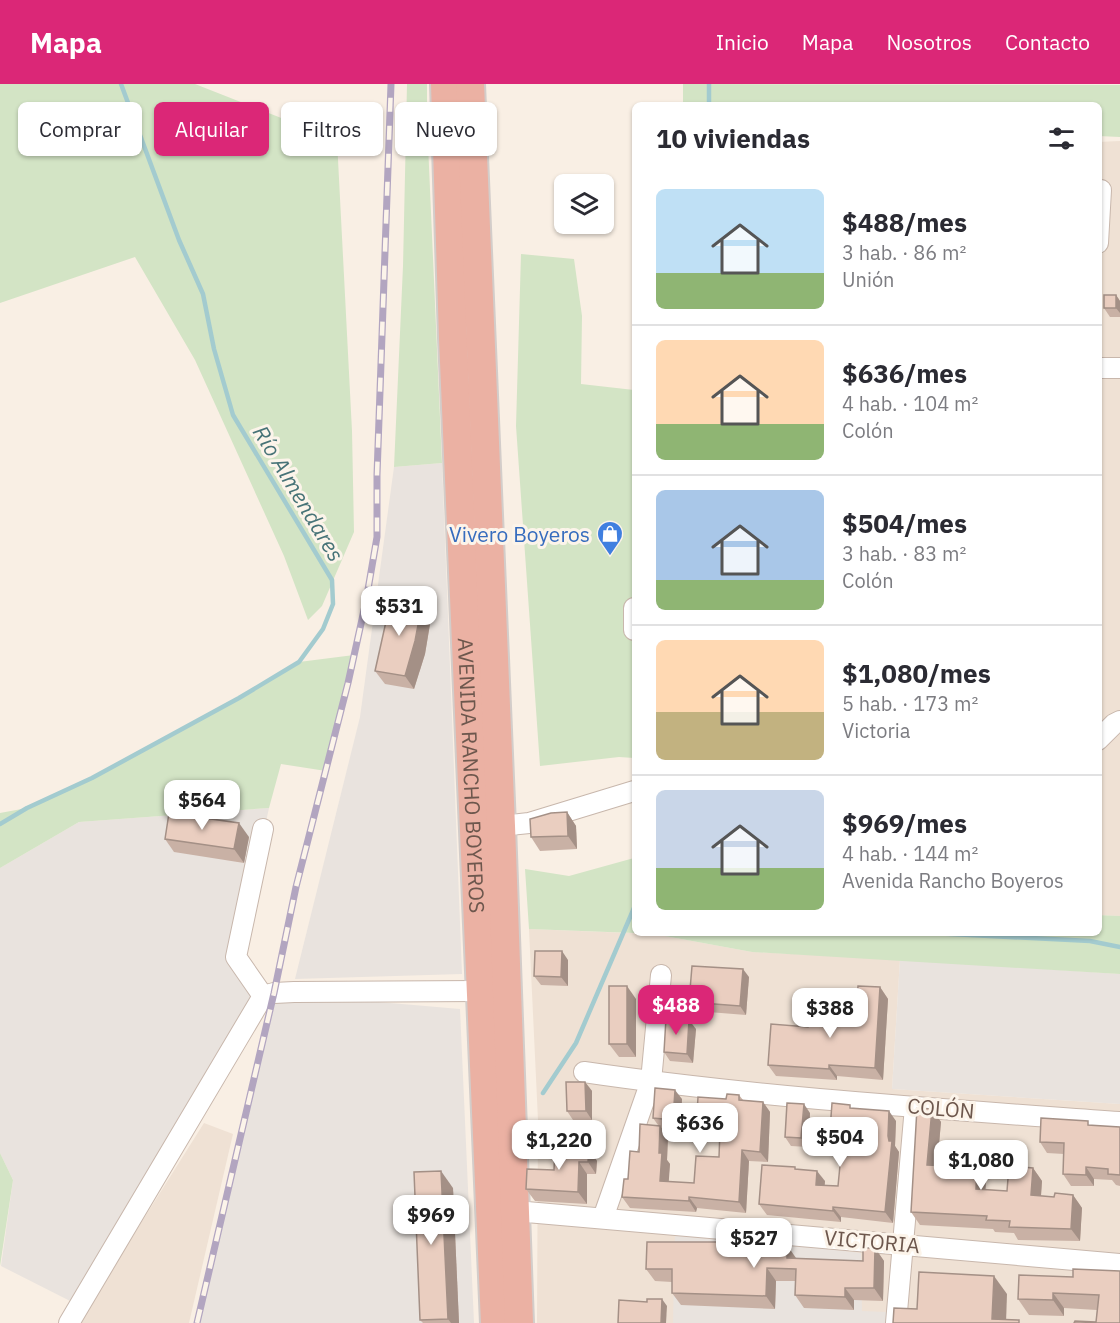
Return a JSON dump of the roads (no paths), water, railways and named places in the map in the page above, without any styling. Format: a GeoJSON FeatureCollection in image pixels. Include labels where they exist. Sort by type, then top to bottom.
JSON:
{"type":"FeatureCollection","features":[{"type":"Feature","properties":{"kind":"highway","name":"AVENIDA RANCHO BOYEROS"},"geometry":{"type":"LineString","coordinates":[[445,84],[450,278],[495,1323]]}},
{"type":"Feature","properties":{"kind":"highway","name":"AVENIDA RANCHO BOYEROS"},"geometry":{"type":"LineString","coordinates":[[470,84],[519,1323]]}},
{"type":"Feature","properties":{"kind":"street"},"geometry":{"type":"LineString","coordinates":[[1102,368],[1120,369]]}},
{"type":"Feature","properties":{"kind":"street"},"geometry":{"type":"LineString","coordinates":[[1102,736],[1120,721]]}},
{"type":"Feature","properties":{"kind":"street"},"geometry":{"type":"LineString","coordinates":[[501,826],[529,824],[632,792]]}},
{"type":"Feature","properties":{"kind":"street"},"geometry":{"type":"LineString","coordinates":[[263,829],[236,957],[263,996]]}},
{"type":"Feature","properties":{"kind":"street"},"geometry":{"type":"LineString","coordinates":[[603,1218],[651,1082],[661,975]]}},
{"type":"Feature","properties":{"kind":"street"},"geometry":{"type":"LineString","coordinates":[[69,1323],[263,996],[294,992],[480,991]]}},
{"type":"Feature","properties":{"kind":"street","name":"COLÓN"},"geometry":{"type":"LineString","coordinates":[[584,1072],[651,1082],[915,1107],[1120,1122]]}},
{"type":"Feature","properties":{"kind":"street"},"geometry":{"type":"LineString","coordinates":[[896,1323],[915,1107]]}},
{"type":"Feature","properties":{"kind":"street","name":"VICTORIA"},"geometry":{"type":"LineString","coordinates":[[515,1211],[1120,1264]]}},
{"type":"Feature","properties":{"kind":"waterway","name":"Río Almendares"},"geometry":{"type":"LineString","coordinates":[[0,824],[27,808],[92,778],[239,698],[299,662],[323,629],[333,604],[332,580],[233,415],[214,349],[203,294],[179,240],[121,84]]}},
{"type":"Feature","properties":{"kind":"waterway"},"geometry":{"type":"LineString","coordinates":[[709,84],[709,102]]}},
{"type":"Feature","properties":{"kind":"waterway"},"geometry":{"type":"LineString","coordinates":[[543,1093],[576,1043],[632,913]]}},
{"type":"Feature","properties":{"kind":"waterway"},"geometry":{"type":"LineString","coordinates":[[991,936],[1090,941],[1120,947]]}},
{"type":"Feature","properties":{"kind":"railway"},"geometry":{"type":"LineString","coordinates":[[197,1323],[274,993],[296,887],[348,683],[377,537],[377,475],[391,84]]}},
{"type":"Feature","properties":{"kind":"place","name":"Vivero Boyeros"},"geometry":{"type":"Point","coordinates":[610,557]}}]}
